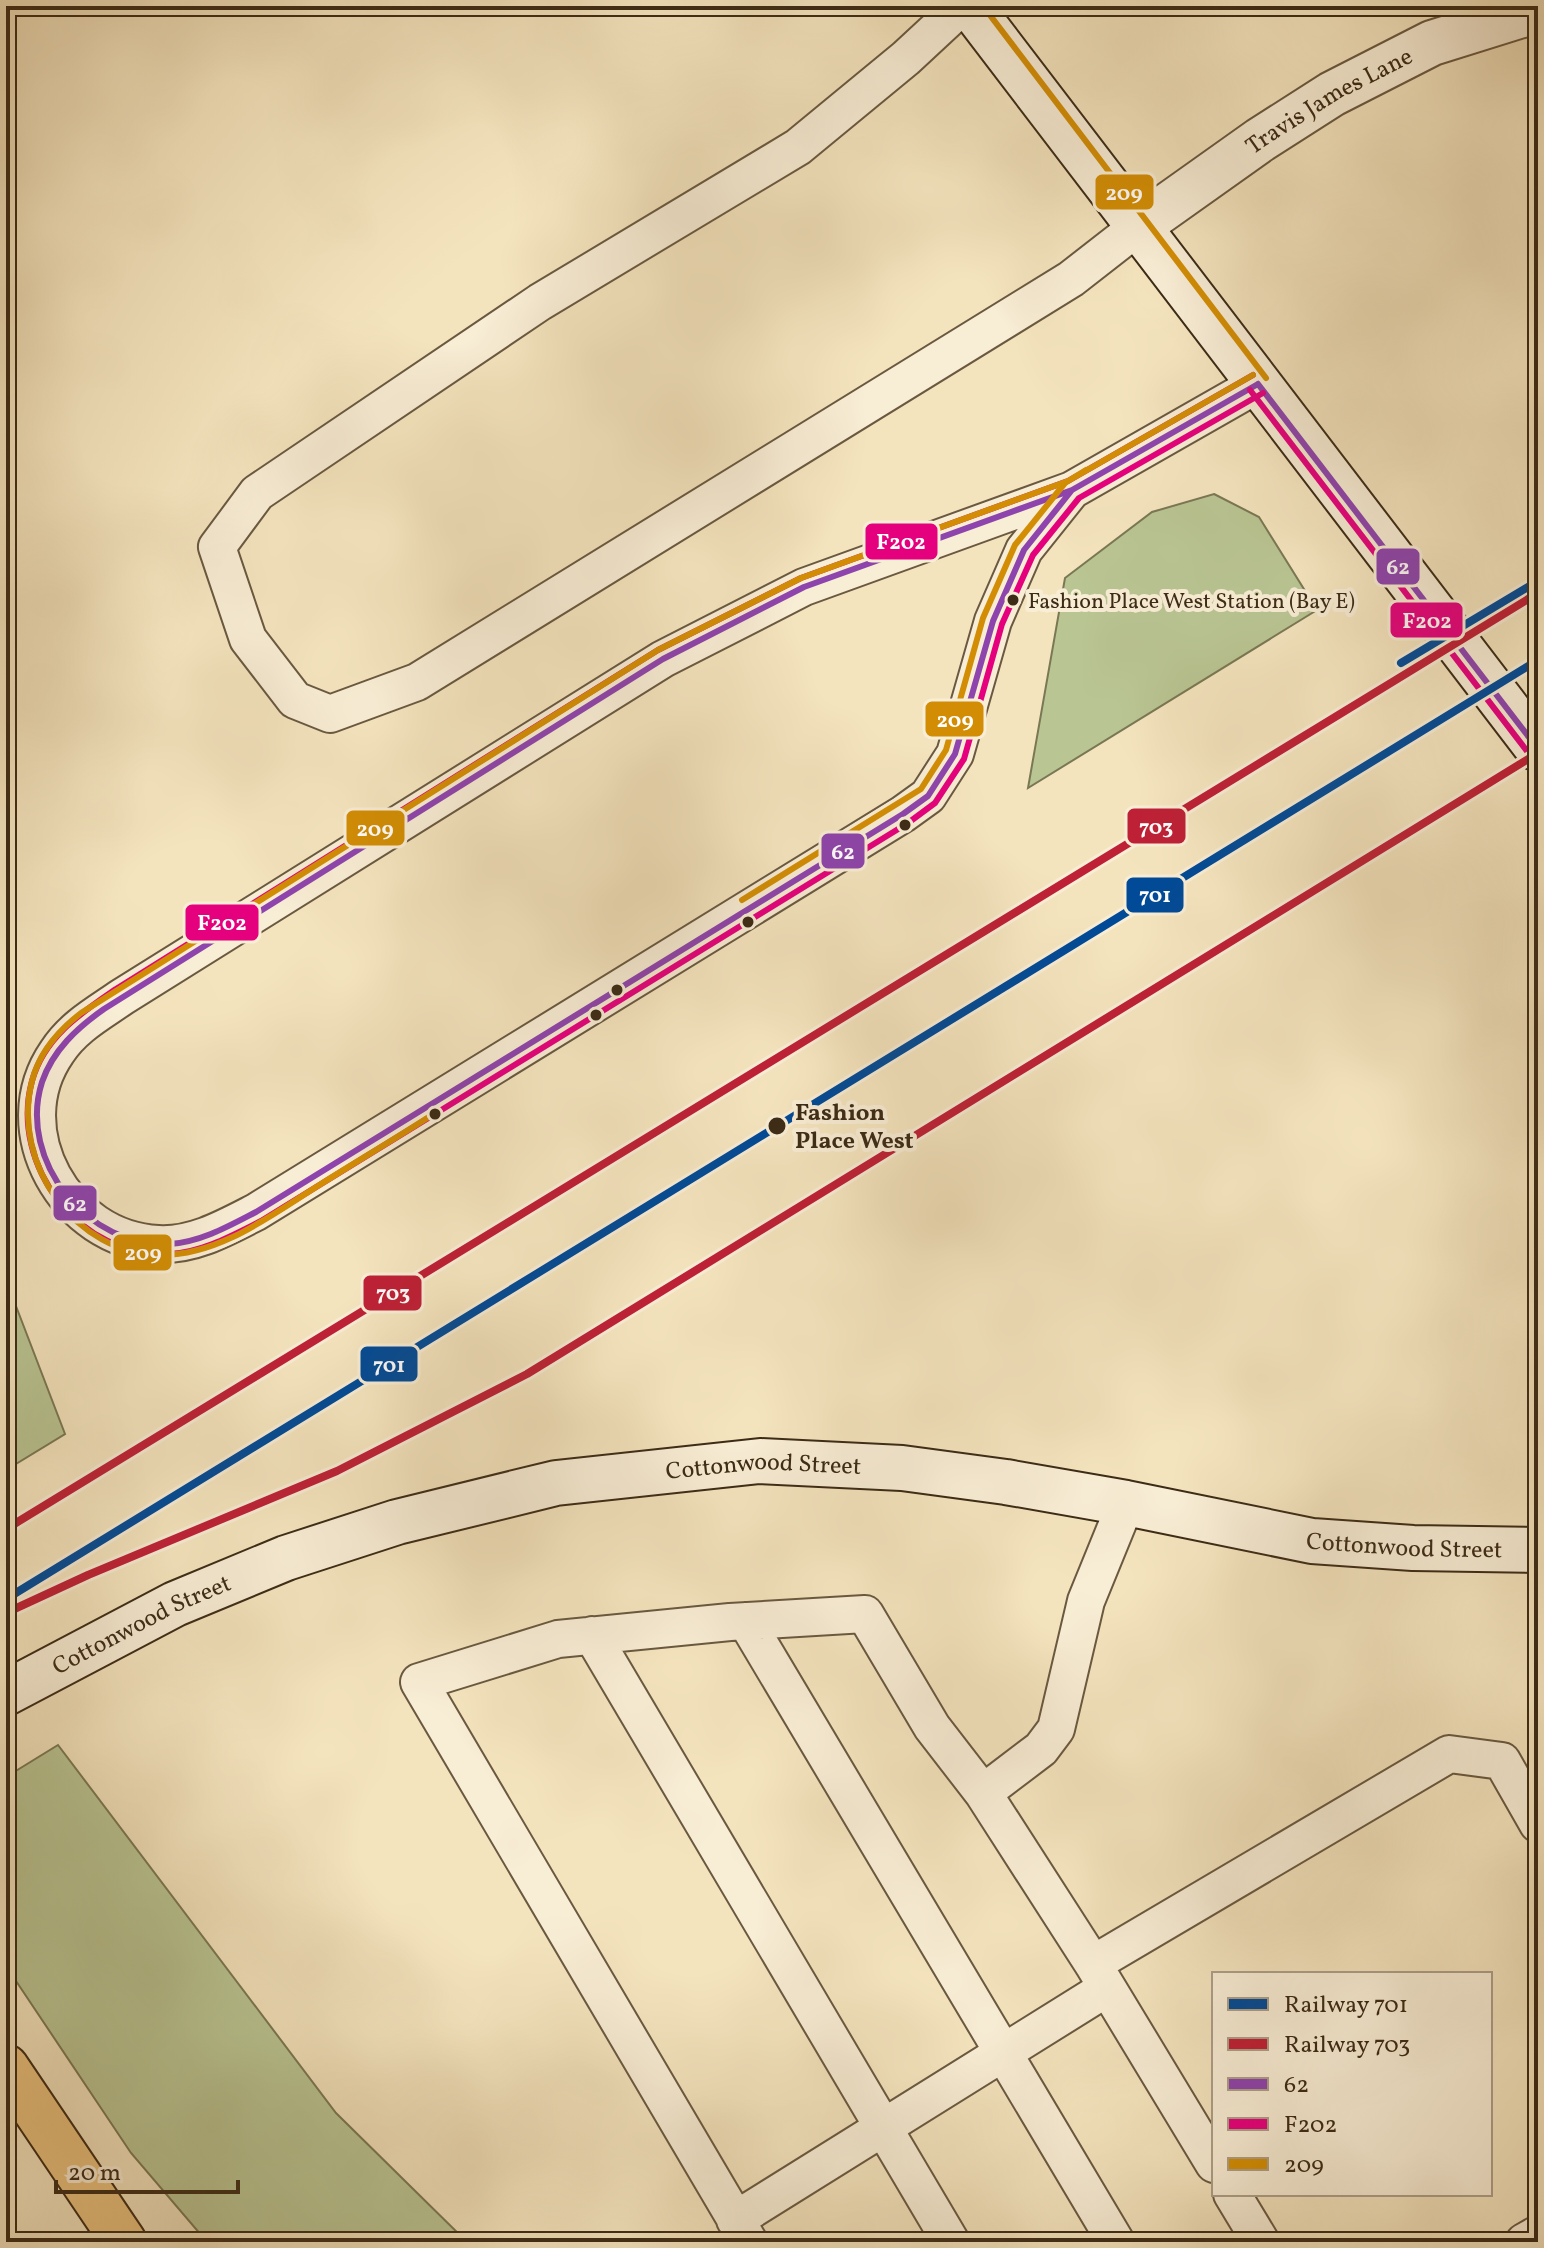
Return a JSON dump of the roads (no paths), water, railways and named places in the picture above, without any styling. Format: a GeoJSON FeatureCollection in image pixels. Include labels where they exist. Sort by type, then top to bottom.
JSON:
{"type":"FeatureCollection","features":[{"type":"Feature","properties":{"kind":"highway"},"geometry":{"type":"LineString","coordinates":[[6,2067],[124,2242]]}},
{"type":"Feature","properties":{"kind":"street"},"geometry":{"type":"LineString","coordinates":[[970,6],[1538,749]]}},
{"type":"Feature","properties":{"kind":"street","name":"Travis James Lane"},"geometry":{"type":"LineString","coordinates":[[1139,226],[1260,140],[1332,94],[1432,43],[1538,10]]}},
{"type":"Feature","properties":{"kind":"street","name":"Cottonwood Street"},"geometry":{"type":"LineString","coordinates":[[13,1689],[175,1604],[286,1558],[397,1522],[556,1483],[760,1461],[902,1468],[1006,1482],[1312,1541],[1413,1548],[1538,1550]]}},
{"type":"Feature","properties":{"kind":"lane"},"geometry":{"type":"LineString","coordinates":[[962,6],[906,58],[798,147],[540,302],[257,493],[217,547],[248,639],[295,700],[330,714],[417,682],[1071,279],[1139,226]]}},
{"type":"Feature","properties":{"kind":"lane"},"geometry":{"type":"LineString","coordinates":[[1072,490],[1024,550],[993,621],[955,754],[928,796],[903,814],[256,1212],[218,1231],[188,1242],[161,1245],[136,1242],[114,1234],[71,1205],[43,1157],[37,1103],[44,1076],[57,1052],[76,1029],[122,997],[663,659],[804,587],[1072,490],[1258,384]]}},
{"type":"Feature","properties":{"kind":"lane"},"geometry":{"type":"LineString","coordinates":[[983,1793],[1041,1749],[1056,1729],[1086,1601],[1126,1503]]}},
{"type":"Feature","properties":{"kind":"lane"},"geometry":{"type":"LineString","coordinates":[[1212,2161],[1100,1976],[983,1793],[932,1727],[865,1614],[746,1621],[558,1639],[419,1682],[742,2231],[884,2128],[1004,2053],[1100,1976],[1449,1754],[1502,1761],[1538,1824]]}},
{"type":"Feature","properties":{"kind":"lane"},"geometry":{"type":"LineString","coordinates":[[746,1621],[1116,2242]]}},
{"type":"Feature","properties":{"kind":"lane"},"geometry":{"type":"LineString","coordinates":[[592,1635],[951,2242]]}},
{"type":"Feature","properties":{"kind":"lane"},"geometry":{"type":"LineString","coordinates":[[1233,2196],[1261,2242]]}},
{"type":"Feature","properties":{"kind":"lane"},"geometry":{"type":"LineString","coordinates":[[1524,2242],[1538,2234]]}},
{"type":"Feature","properties":{"kind":"rail line","name":"701"},"geometry":{"type":"LineString","coordinates":[[1401,663],[1538,581]]}},
{"type":"Feature","properties":{"kind":"rail line","name":"703"},"geometry":{"type":"LineString","coordinates":[[11,1526],[1538,593]]}},
{"type":"Feature","properties":{"kind":"rail line","name":"701"},"geometry":{"type":"LineString","coordinates":[[6,1599],[1538,660]]}},
{"type":"Feature","properties":{"kind":"rail line","name":"703"},"geometry":{"type":"LineString","coordinates":[[10,1611],[337,1471],[527,1374],[1538,753]]}},
{"type":"Feature","properties":{"kind":"place","name":"Fashion Place West Station (Bay E)"},"geometry":{"type":"Point","coordinates":[1013,600]}},
{"type":"Feature","properties":{"kind":"place","name":"Fashion Place West"},"geometry":{"type":"Point","coordinates":[777,1126]}}]}
